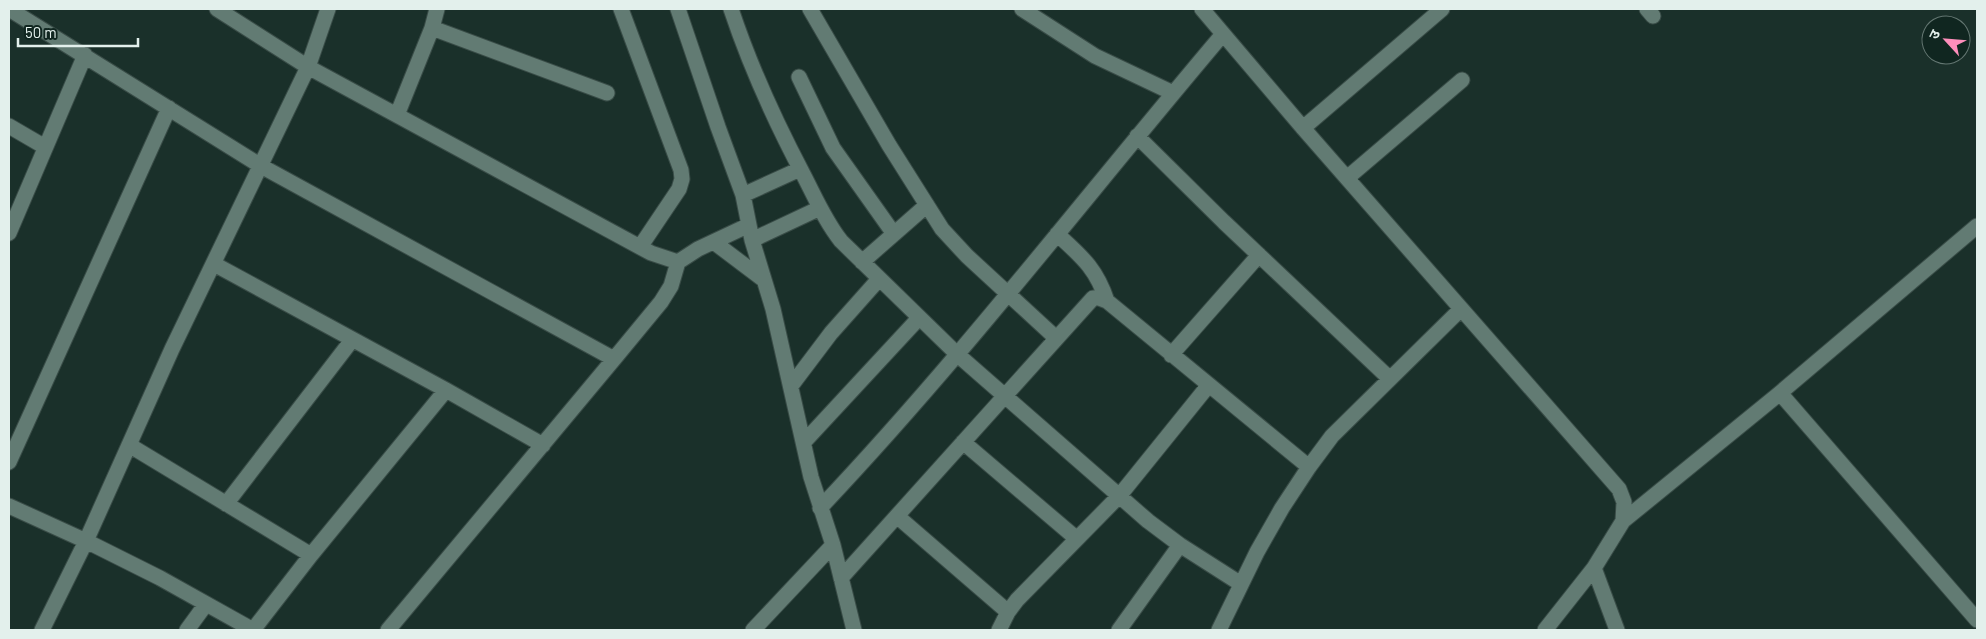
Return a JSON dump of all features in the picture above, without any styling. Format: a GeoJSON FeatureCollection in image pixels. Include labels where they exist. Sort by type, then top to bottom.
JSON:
{"type":"FeatureCollection","features":[{"type":"Feature","properties":{"kind":"street"},"geometry":{"type":"LineString","coordinates":[[9,9],[261,166],[614,359]]}},
{"type":"Feature","properties":{"kind":"street"},"geometry":{"type":"LineString","coordinates":[[218,9],[308,67],[640,247],[678,262]]}},
{"type":"Feature","properties":{"kind":"street"},"geometry":{"type":"LineString","coordinates":[[42,630],[86,541],[129,445],[308,67],[328,9]]}},
{"type":"Feature","properties":{"kind":"street"},"geometry":{"type":"LineString","coordinates":[[397,115],[432,28],[437,9]]}},
{"type":"Feature","properties":{"kind":"street"},"geometry":{"type":"LineString","coordinates":[[621,9],[681,170],[682,179],[679,189],[640,247]]}},
{"type":"Feature","properties":{"kind":"street"},"geometry":{"type":"LineString","coordinates":[[678,9],[743,195],[752,240],[791,386],[820,508],[833,546],[854,630]]}},
{"type":"Feature","properties":{"kind":"street"},"geometry":{"type":"LineString","coordinates":[[731,9],[757,81],[800,169],[833,230],[862,262],[958,355],[1148,521],[1180,545],[1241,584]]}},
{"type":"Feature","properties":{"kind":"street"},"geometry":{"type":"LineString","coordinates":[[810,9],[889,145],[942,229],[967,256],[1056,338]]}},
{"type":"Feature","properties":{"kind":"street"},"geometry":{"type":"LineString","coordinates":[[1022,9],[1095,56],[1173,94]]}},
{"type":"Feature","properties":{"kind":"street"},"geometry":{"type":"LineString","coordinates":[[1202,9],[1303,128],[1619,489],[1624,502],[1623,521]]}},
{"type":"Feature","properties":{"kind":"street"},"geometry":{"type":"LineString","coordinates":[[1303,128],[1442,9]]}},
{"type":"Feature","properties":{"kind":"street"},"geometry":{"type":"LineString","coordinates":[[432,28],[607,92]]}},
{"type":"Feature","properties":{"kind":"street"},"geometry":{"type":"LineString","coordinates":[[820,508],[878,447],[958,355],[1223,34]]}},
{"type":"Feature","properties":{"kind":"street"},"geometry":{"type":"LineString","coordinates":[[9,233],[85,55]]}},
{"type":"Feature","properties":{"kind":"street"},"geometry":{"type":"LineString","coordinates":[[799,78],[838,155],[894,234]]}},
{"type":"Feature","properties":{"kind":"street"},"geometry":{"type":"LineString","coordinates":[[1347,178],[1462,80]]}},
{"type":"Feature","properties":{"kind":"street"},"geometry":{"type":"LineString","coordinates":[[9,462],[169,108]]}},
{"type":"Feature","properties":{"kind":"street"},"geometry":{"type":"LineString","coordinates":[[9,126],[45,146]]}},
{"type":"Feature","properties":{"kind":"street"},"geometry":{"type":"LineString","coordinates":[[1137,136],[1389,378]]}},
{"type":"Feature","properties":{"kind":"street"},"geometry":{"type":"LineString","coordinates":[[743,195],[800,169]]}},
{"type":"Feature","properties":{"kind":"street"},"geometry":{"type":"LineString","coordinates":[[862,262],[927,205]]}},
{"type":"Feature","properties":{"kind":"street"},"geometry":{"type":"LineString","coordinates":[[752,240],[820,208]]}},
{"type":"Feature","properties":{"kind":"street"},"geometry":{"type":"LineString","coordinates":[[388,630],[661,302],[671,286],[678,262],[698,249],[750,225]]}},
{"type":"Feature","properties":{"kind":"street"},"geometry":{"type":"LineString","coordinates":[[1545,630],[1594,568],[1623,521],[1977,226]]}},
{"type":"Feature","properties":{"kind":"street"},"geometry":{"type":"LineString","coordinates":[[1057,234],[1084,259],[1095,273],[1107,301]]}},
{"type":"Feature","properties":{"kind":"street"},"geometry":{"type":"LineString","coordinates":[[715,242],[764,280]]}},
{"type":"Feature","properties":{"kind":"street"},"geometry":{"type":"LineString","coordinates":[[1171,355],[1259,255]]}},
{"type":"Feature","properties":{"kind":"street"},"geometry":{"type":"LineString","coordinates":[[214,264],[543,445]]}},
{"type":"Feature","properties":{"kind":"street"},"geometry":{"type":"LineString","coordinates":[[791,386],[831,333],[879,279]]}},
{"type":"Feature","properties":{"kind":"street"},"geometry":{"type":"LineString","coordinates":[[841,578],[898,517],[1093,298],[1107,301],[1208,386],[1309,467]]}},
{"type":"Feature","properties":{"kind":"street"},"geometry":{"type":"LineString","coordinates":[[1220,630],[1241,584],[1282,508],[1332,436],[1461,309]]}},
{"type":"Feature","properties":{"kind":"street"},"geometry":{"type":"LineString","coordinates":[[804,442],[919,318]]}},
{"type":"Feature","properties":{"kind":"street"},"geometry":{"type":"LineString","coordinates":[[226,504],[352,340]]}},
{"type":"Feature","properties":{"kind":"street"},"geometry":{"type":"LineString","coordinates":[[999,630],[1008,612],[1028,588],[1120,495],[1208,386]]}},
{"type":"Feature","properties":{"kind":"street"},"geometry":{"type":"LineString","coordinates":[[9,506],[86,541],[160,578],[253,630],[311,555],[446,390]]}},
{"type":"Feature","properties":{"kind":"street"},"geometry":{"type":"LineString","coordinates":[[1780,392],[1977,620]]}},
{"type":"Feature","properties":{"kind":"street"},"geometry":{"type":"LineString","coordinates":[[963,442],[1076,539]]}},
{"type":"Feature","properties":{"kind":"street"},"geometry":{"type":"LineString","coordinates":[[129,445],[311,555]]}},
{"type":"Feature","properties":{"kind":"street"},"geometry":{"type":"LineString","coordinates":[[898,517],[1008,612]]}},
{"type":"Feature","properties":{"kind":"street"},"geometry":{"type":"LineString","coordinates":[[1119,630],[1180,545]]}},
{"type":"Feature","properties":{"kind":"street"},"geometry":{"type":"LineString","coordinates":[[753,630],[833,546]]}},
{"type":"Feature","properties":{"kind":"street"},"geometry":{"type":"LineString","coordinates":[[1594,568],[1617,630]]}},
{"type":"Feature","properties":{"kind":"street"},"geometry":{"type":"LineString","coordinates":[[187,630],[206,604]]}}]}
